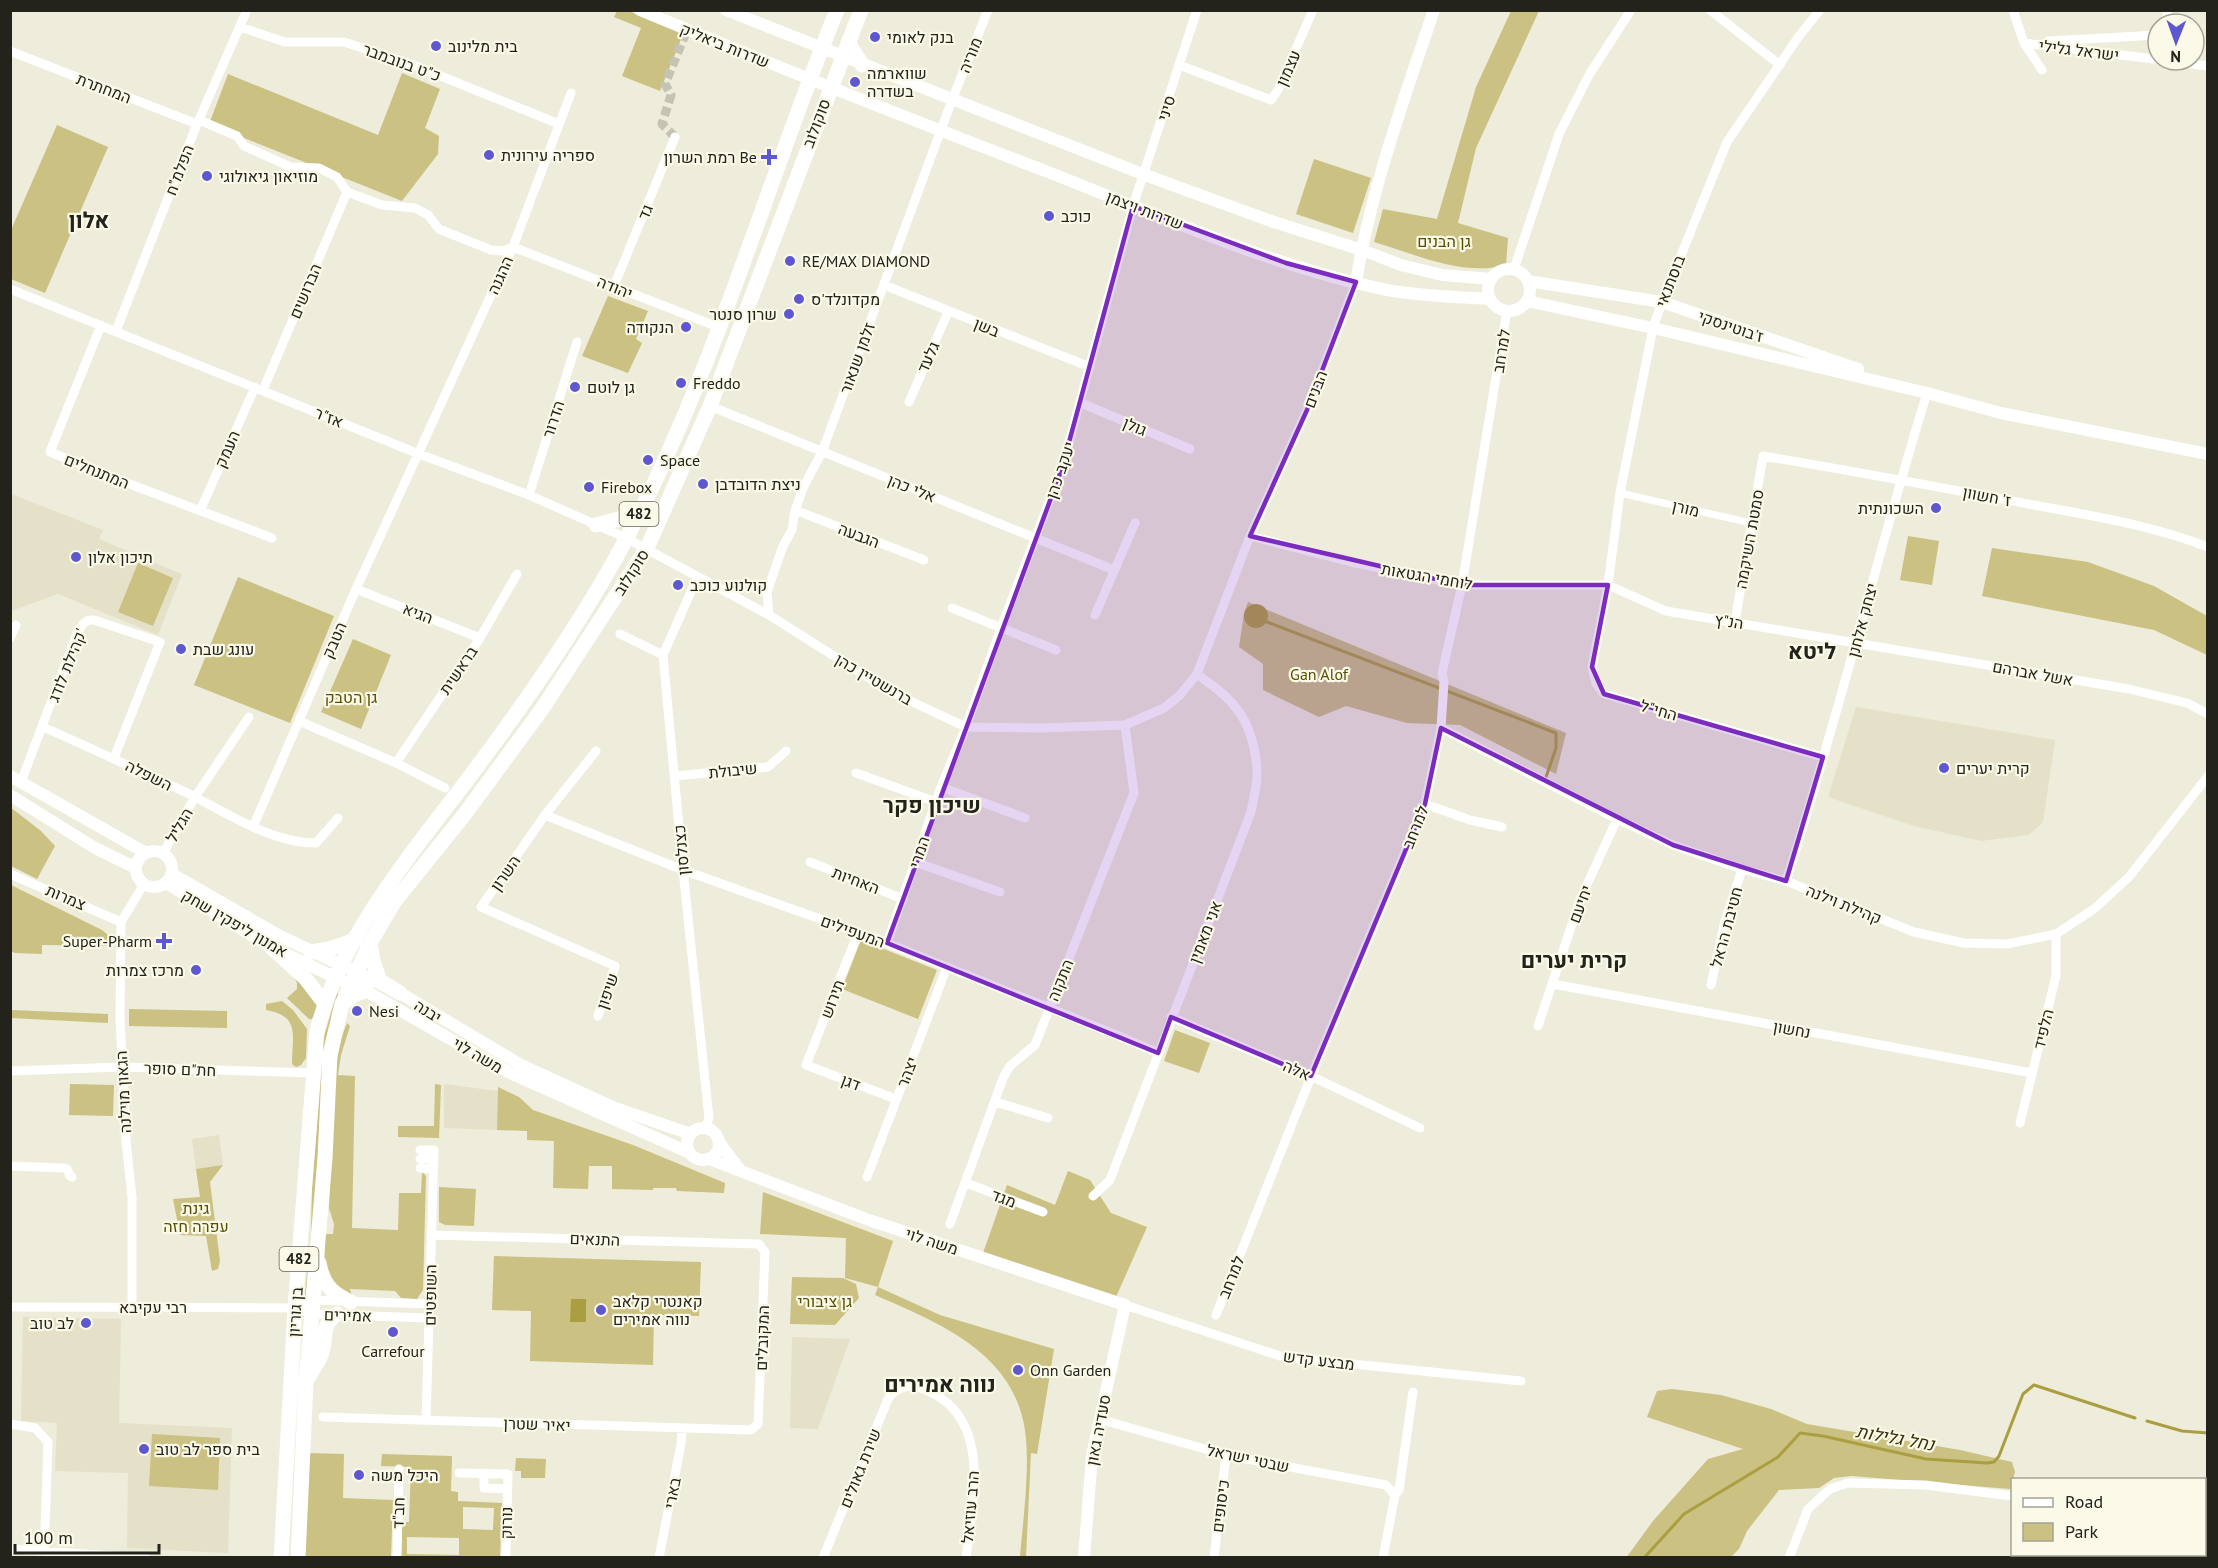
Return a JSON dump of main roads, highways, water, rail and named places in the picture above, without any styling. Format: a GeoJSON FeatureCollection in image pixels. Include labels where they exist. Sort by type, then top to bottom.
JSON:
{"type":"FeatureCollection","features":[{"type":"Feature","properties":{"kind":"main road","name":"סוקולוב"},"geometry":{"type":"LineString","coordinates":[[354,978],[362,941],[374,906],[532,693],[611,566],[638,514],[690,401],[837,10]]}},
{"type":"Feature","properties":{"kind":"main road","name":"סוקולוב"},"geometry":{"type":"LineString","coordinates":[[339,971],[464,815],[542,709],[646,548],[710,406],[861,10]]}},
{"type":"Feature","properties":{"kind":"main road"},"geometry":{"type":"LineString","coordinates":[[848,42],[862,65]]}},
{"type":"Feature","properties":{"kind":"main road"},"geometry":{"type":"LineString","coordinates":[[596,525],[638,514]]}},
{"type":"Feature","properties":{"kind":"main road"},"geometry":{"type":"LineString","coordinates":[[311,952],[362,941],[380,981],[400,993]]}},
{"type":"Feature","properties":{"kind":"main road"},"geometry":{"type":"LineString","coordinates":[[272,947],[306,979],[325,1004]]}},
{"type":"Feature","properties":{"kind":"main road","name":"בן גוריון"},"geometry":{"type":"LineString","coordinates":[[281,1557],[295,1308],[317,1031],[339,971]]}},
{"type":"Feature","properties":{"kind":"main road","name":"בן גוריון"},"geometry":{"type":"LineString","coordinates":[[298,1557],[306,1382],[325,1158],[330,1054],[342,1004],[354,978]]}},
{"type":"Feature","properties":{"kind":"main road"},"geometry":{"type":"LineString","coordinates":[[342,1004],[366,990]]}},
{"type":"Feature","properties":{"kind":"main road"},"geometry":{"type":"LineString","coordinates":[[317,1251],[322,1278],[333,1291],[351,1302]]}},
{"type":"Feature","properties":{"kind":"main road"},"geometry":{"type":"LineString","coordinates":[[306,1382],[322,1354],[325,1329],[329,1320],[337,1314]]}},
{"type":"Feature","properties":{"kind":"waterway"},"geometry":{"type":"LineString","coordinates":[[1267,622],[1556,733],[1556,748],[1545,780]]}},
{"type":"Feature","properties":{"kind":"waterway","name":"נחל גלילות"},"geometry":{"type":"LineString","coordinates":[[1644,1558],[1684,1514],[1778,1457],[1800,1433],[1926,1459],[1987,1463],[1994,1462],[1999,1456],[2023,1394],[2034,1385],[2135,1418]]}},
{"type":"Feature","properties":{"kind":"waterway","name":"נחל גלילות"},"geometry":{"type":"LineString","coordinates":[[2147,1421],[2182,1431],[2208,1433]]}},
{"type":"Feature","properties":{"kind":"tunnel"},"geometry":{"type":"LineString","coordinates":[[675,137],[662,124],[671,95],[665,84],[687,30]]}},
{"type":"Feature","properties":{"kind":"place","name":"בנק לאומי"},"geometry":{"type":"Point","coordinates":[875,37]}},
{"type":"Feature","properties":{"kind":"place","name":"בית מלינוב"},"geometry":{"type":"Point","coordinates":[436,46]}},
{"type":"Feature","properties":{"kind":"place","name":"שווארמה בשדרה"},"geometry":{"type":"Point","coordinates":[855,82]}},
{"type":"Feature","properties":{"kind":"place","name":"ספריה עירונית"},"geometry":{"type":"Point","coordinates":[489,155]}},
{"type":"Feature","properties":{"kind":"place","name":"רמת השרון Be"},"geometry":{"type":"Point","coordinates":[769,157]}},
{"type":"Feature","properties":{"kind":"place","name":"מוזיאון גיאולוגי"},"geometry":{"type":"Point","coordinates":[207,176]}},
{"type":"Feature","properties":{"kind":"place","name":"כוכב"},"geometry":{"type":"Point","coordinates":[1049,216]}},
{"type":"Feature","properties":{"kind":"place","name":"RE/MAX DIAMOND"},"geometry":{"type":"Point","coordinates":[790,261]}},
{"type":"Feature","properties":{"kind":"place","name":"מקדונלד'ס"},"geometry":{"type":"Point","coordinates":[799,299]}},
{"type":"Feature","properties":{"kind":"place","name":"שרון סנטר"},"geometry":{"type":"Point","coordinates":[789,314]}},
{"type":"Feature","properties":{"kind":"place","name":"הנקודה"},"geometry":{"type":"Point","coordinates":[686,327]}},
{"type":"Feature","properties":{"kind":"place","name":"Freddo"},"geometry":{"type":"Point","coordinates":[681,383]}},
{"type":"Feature","properties":{"kind":"place","name":"גן לוטם"},"geometry":{"type":"Point","coordinates":[575,387]}},
{"type":"Feature","properties":{"kind":"place","name":"Space"},"geometry":{"type":"Point","coordinates":[648,460]}},
{"type":"Feature","properties":{"kind":"place","name":"ניצת הדובדבן"},"geometry":{"type":"Point","coordinates":[703,484]}},
{"type":"Feature","properties":{"kind":"place","name":"Firebox"},"geometry":{"type":"Point","coordinates":[589,487]}},
{"type":"Feature","properties":{"kind":"place","name":"השכונתית"},"geometry":{"type":"Point","coordinates":[1936,508]}},
{"type":"Feature","properties":{"kind":"place","name":"תיכון אלון"},"geometry":{"type":"Point","coordinates":[76,557]}},
{"type":"Feature","properties":{"kind":"place","name":"קולנוע כוכב"},"geometry":{"type":"Point","coordinates":[678,585]}},
{"type":"Feature","properties":{"kind":"place","name":"עונג שבת"},"geometry":{"type":"Point","coordinates":[181,649]}},
{"type":"Feature","properties":{"kind":"place","name":"קרית יערים"},"geometry":{"type":"Point","coordinates":[1944,768]}},
{"type":"Feature","properties":{"kind":"place","name":"Super-Pharm"},"geometry":{"type":"Point","coordinates":[164,941]}},
{"type":"Feature","properties":{"kind":"place","name":"מרכז צמרות"},"geometry":{"type":"Point","coordinates":[196,970]}},
{"type":"Feature","properties":{"kind":"place","name":"Nesi"},"geometry":{"type":"Point","coordinates":[357,1011]}},
{"type":"Feature","properties":{"kind":"place","name":"קאנטרי קלאב נווה אמירים"},"geometry":{"type":"Point","coordinates":[601,1310]}},
{"type":"Feature","properties":{"kind":"place","name":"לב טוב"},"geometry":{"type":"Point","coordinates":[86,1323]}},
{"type":"Feature","properties":{"kind":"place","name":"Carrefour"},"geometry":{"type":"Point","coordinates":[393,1332]}},
{"type":"Feature","properties":{"kind":"place","name":"Onn Garden"},"geometry":{"type":"Point","coordinates":[1018,1370]}},
{"type":"Feature","properties":{"kind":"place","name":"בית ספר לב טוב"},"geometry":{"type":"Point","coordinates":[144,1449]}},
{"type":"Feature","properties":{"kind":"place","name":"היכל משה"},"geometry":{"type":"Point","coordinates":[359,1475]}},
{"type":"Feature","properties":{"kind":"district","name":"אלון"},"geometry":{"type":"Point","coordinates":[89,220]}},
{"type":"Feature","properties":{"kind":"district","name":"ליטא"},"geometry":{"type":"Point","coordinates":[1812,651]}},
{"type":"Feature","properties":{"kind":"district","name":"שיכון פקר"},"geometry":{"type":"Point","coordinates":[932,805]}},
{"type":"Feature","properties":{"kind":"district","name":"קרית יערים"},"geometry":{"type":"Point","coordinates":[1574,960]}},
{"type":"Feature","properties":{"kind":"district","name":"נווה אמירים"},"geometry":{"type":"Point","coordinates":[940,1384]}},
{"type":"Feature","properties":{"kind":"park label","name":"גן הבנים"},"geometry":{"type":"Point","coordinates":[1444,241]}},
{"type":"Feature","properties":{"kind":"park label","name":"Gan Alof"},"geometry":{"type":"Point","coordinates":[1319,674]}},
{"type":"Feature","properties":{"kind":"park label","name":"גן הטבק"},"geometry":{"type":"Point","coordinates":[351,697]}},
{"type":"Feature","properties":{"kind":"park label","name":"גינת עפרה חזה"},"geometry":{"type":"Point","coordinates":[196,1217]}},
{"type":"Feature","properties":{"kind":"park label","name":"גן ציבורי"},"geometry":{"type":"Point","coordinates":[825,1301]}}]}
